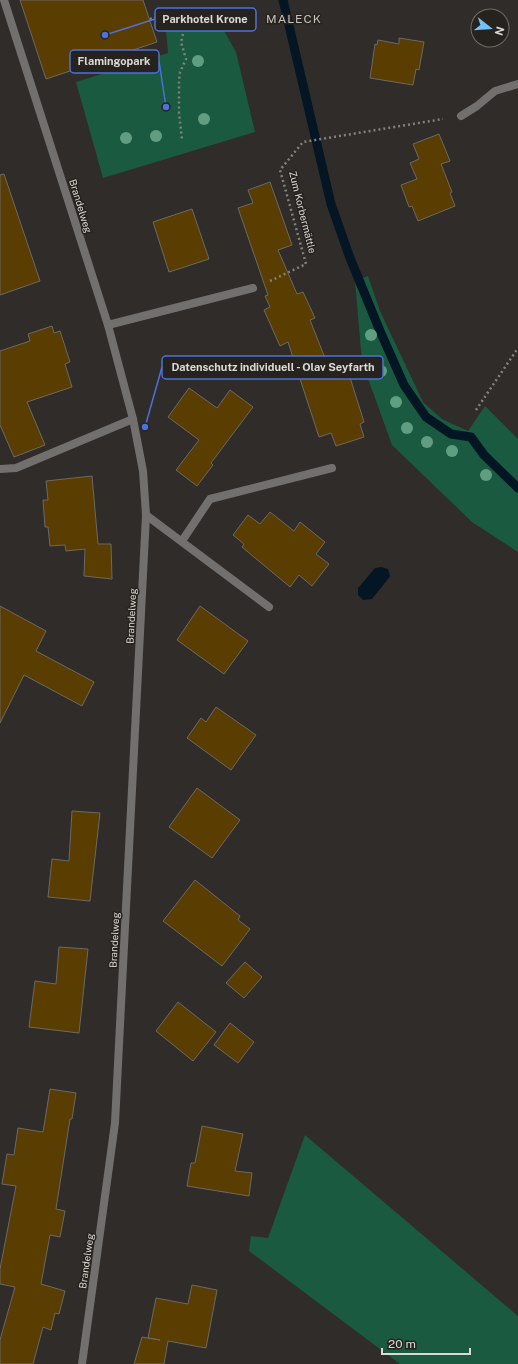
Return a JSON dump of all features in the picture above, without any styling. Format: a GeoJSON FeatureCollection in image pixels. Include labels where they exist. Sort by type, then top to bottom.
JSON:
{"type":"FeatureCollection","features":[{"type":"Feature","properties":{"kind":"street","name":"Brandelweg"},"geometry":{"type":"LineString","coordinates":[[4,0],[108,325],[133,419],[143,471],[146,515],[115,1123],[82,1364]]}},
{"type":"Feature","properties":{"kind":"street"},"geometry":{"type":"LineString","coordinates":[[461,116],[477,106],[494,91],[518,84]]}},
{"type":"Feature","properties":{"kind":"street"},"geometry":{"type":"LineString","coordinates":[[108,325],[253,288]]}},
{"type":"Feature","properties":{"kind":"street"},"geometry":{"type":"LineString","coordinates":[[0,469],[16,468],[133,419]]}},
{"type":"Feature","properties":{"kind":"street"},"geometry":{"type":"LineString","coordinates":[[182,541],[210,498],[332,468]]}},
{"type":"Feature","properties":{"kind":"street"},"geometry":{"type":"LineString","coordinates":[[146,515],[269,607]]}},
{"type":"Feature","properties":{"kind":"path"},"geometry":{"type":"LineString","coordinates":[[150,19],[177,9],[184,30],[181,42],[186,59],[180,72],[179,82],[179,113],[182,140]]}},
{"type":"Feature","properties":{"kind":"path","name":"Zum Korbermättle"},"geometry":{"type":"LineString","coordinates":[[253,288],[306,264],[280,170],[303,142],[461,116]]}},
{"type":"Feature","properties":{"kind":"path"},"geometry":{"type":"LineString","coordinates":[[476,410],[518,348]]}},
{"type":"Feature","properties":{"kind":"green space"},"geometry":{"type":"Polygon","coordinates":[[[214,13],[236,52],[255,132],[103,178],[76,82],[168,53],[166,30],[214,13]]]}},
{"type":"Feature","properties":{"kind":"green space"},"geometry":{"type":"Polygon","coordinates":[[[368,276],[380,311],[423,402],[442,419],[468,431],[485,406],[518,439],[518,552],[472,522],[392,445],[362,362],[355,281],[368,276]]]}},
{"type":"Feature","properties":{"kind":"green space"},"geometry":{"type":"Polygon","coordinates":[[[305,1135],[518,1316],[518,1364],[400,1364],[249,1251],[251,1236],[268,1238],[305,1135]]]}},
{"type":"Feature","properties":{"kind":"water"},"geometry":{"type":"Polygon","coordinates":[[[381,567],[388,569],[390,576],[372,599],[363,600],[358,595],[358,588],[375,568],[381,567]]]}},
{"type":"Feature","properties":{"kind":"building"},"geometry":{"type":"Polygon","coordinates":[[[20,0],[143,0],[157,42],[46,79],[20,0]]]}},
{"type":"Feature","properties":{"kind":"building"},"geometry":{"type":"Polygon","coordinates":[[[399,38],[424,42],[419,70],[416,69],[413,85],[370,78],[375,44],[377,45],[378,40],[399,44],[399,38]]]}},
{"type":"Feature","properties":{"kind":"building"},"geometry":{"type":"Polygon","coordinates":[[[439,134],[450,161],[441,164],[452,192],[450,193],[455,206],[418,221],[412,206],[409,207],[401,185],[417,179],[410,163],[419,159],[413,144],[439,134]]]}},
{"type":"Feature","properties":{"kind":"building"},"geometry":{"type":"Polygon","coordinates":[[[4,174],[40,281],[0,295],[0,175],[4,174]]]}},
{"type":"Feature","properties":{"kind":"building"},"geometry":{"type":"Polygon","coordinates":[[[270,182],[292,245],[278,250],[297,294],[303,292],[315,318],[310,320],[332,376],[348,371],[364,422],[360,424],[364,437],[336,446],[331,433],[319,437],[288,342],[280,346],[264,310],[270,307],[265,296],[268,295],[238,208],[253,203],[248,190],[270,182]]]}},
{"type":"Feature","properties":{"kind":"building"},"geometry":{"type":"Polygon","coordinates":[[[192,209],[209,259],[169,272],[153,222],[192,209]]]}},
{"type":"Feature","properties":{"kind":"building"},"geometry":{"type":"Polygon","coordinates":[[[52,326],[54,333],[60,331],[70,362],[65,364],[72,387],[27,402],[45,445],[14,457],[0,425],[0,351],[30,341],[28,334],[52,326]]]}},
{"type":"Feature","properties":{"kind":"building"},"geometry":{"type":"Polygon","coordinates":[[[189,388],[217,408],[230,390],[253,407],[211,463],[213,465],[197,486],[176,470],[199,440],[168,417],[189,388]]]}},
{"type":"Feature","properties":{"kind":"building"},"geometry":{"type":"Polygon","coordinates":[[[92,476],[98,544],[111,544],[112,579],[84,576],[85,549],[66,551],[65,545],[50,546],[48,527],[45,527],[43,500],[48,500],[46,481],[92,476]]]}},
{"type":"Feature","properties":{"kind":"building"},"geometry":{"type":"Polygon","coordinates":[[[270,512],[294,531],[300,522],[325,542],[316,554],[329,564],[312,586],[299,575],[290,587],[242,547],[244,544],[233,535],[248,515],[260,524],[270,512]]]}},
{"type":"Feature","properties":{"kind":"building"},"geometry":{"type":"Polygon","coordinates":[[[0,606],[46,631],[36,651],[94,682],[82,706],[24,675],[0,723],[0,606]]]}},
{"type":"Feature","properties":{"kind":"building"},"geometry":{"type":"Polygon","coordinates":[[[200,606],[248,641],[224,674],[177,640],[200,606]]]}},
{"type":"Feature","properties":{"kind":"building"},"geometry":{"type":"Polygon","coordinates":[[[216,707],[256,735],[231,770],[187,738],[201,718],[206,722],[216,707]]]}},
{"type":"Feature","properties":{"kind":"building"},"geometry":{"type":"Polygon","coordinates":[[[197,788],[240,820],[212,858],[169,827],[197,788]]]}},
{"type":"Feature","properties":{"kind":"building"},"geometry":{"type":"Polygon","coordinates":[[[72,811],[100,813],[90,901],[48,897],[52,859],[69,861],[72,811]]]}},
{"type":"Feature","properties":{"kind":"building"},"geometry":{"type":"Polygon","coordinates":[[[195,880],[240,916],[238,920],[250,929],[222,966],[163,921],[195,880]]]}},
{"type":"Feature","properties":{"kind":"building"},"geometry":{"type":"Polygon","coordinates":[[[59,947],[88,949],[79,1033],[29,1027],[35,981],[56,984],[59,947]]]}},
{"type":"Feature","properties":{"kind":"building"},"geometry":{"type":"Polygon","coordinates":[[[245,962],[262,977],[244,998],[226,983],[245,962]]]}},
{"type":"Feature","properties":{"kind":"building"},"geometry":{"type":"Polygon","coordinates":[[[178,1002],[216,1032],[193,1061],[156,1031],[178,1002]]]}},
{"type":"Feature","properties":{"kind":"building"},"geometry":{"type":"Polygon","coordinates":[[[230,1023],[254,1042],[238,1063],[214,1045],[230,1023]]]}},
{"type":"Feature","properties":{"kind":"building"},"geometry":{"type":"Polygon","coordinates":[[[50,1089],[76,1093],[72,1119],[70,1119],[56,1209],[65,1211],[60,1237],[50,1235],[41,1284],[65,1291],[59,1314],[55,1313],[51,1330],[43,1327],[33,1364],[0,1364],[0,1340],[15,1287],[0,1284],[0,1269],[16,1186],[2,1184],[7,1154],[14,1155],[18,1128],[43,1132],[50,1089]]]}},
{"type":"Feature","properties":{"kind":"building"},"geometry":{"type":"Polygon","coordinates":[[[202,1126],[243,1134],[235,1171],[252,1173],[249,1196],[187,1186],[191,1163],[195,1163],[202,1126]]]}},
{"type":"Feature","properties":{"kind":"building"},"geometry":{"type":"Polygon","coordinates":[[[192,1285],[217,1290],[206,1348],[168,1341],[164,1364],[134,1364],[142,1337],[148,1338],[156,1298],[188,1304],[192,1285]]]}},
{"type":"Feature","properties":{"kind":"waterway"},"geometry":{"type":"LineString","coordinates":[[283,0],[331,204],[350,258],[404,385],[426,417],[451,434],[471,437],[484,455],[518,488]]}},
{"type":"Feature","properties":{"kind":"place","name":"Parkhotel Krone"},"geometry":{"type":"Point","coordinates":[105,35]}},
{"type":"Feature","properties":{"kind":"place","name":"Flamingopark"},"geometry":{"type":"Point","coordinates":[166,107]}},
{"type":"Feature","properties":{"kind":"place","name":"Datenschutz individuell - Olav Seyfarth"},"geometry":{"type":"Point","coordinates":[145,427]}},
{"type":"Feature","properties":{"kind":"district","name":"MALECK"},"geometry":{"type":"Point","coordinates":[294,19]}}]}
